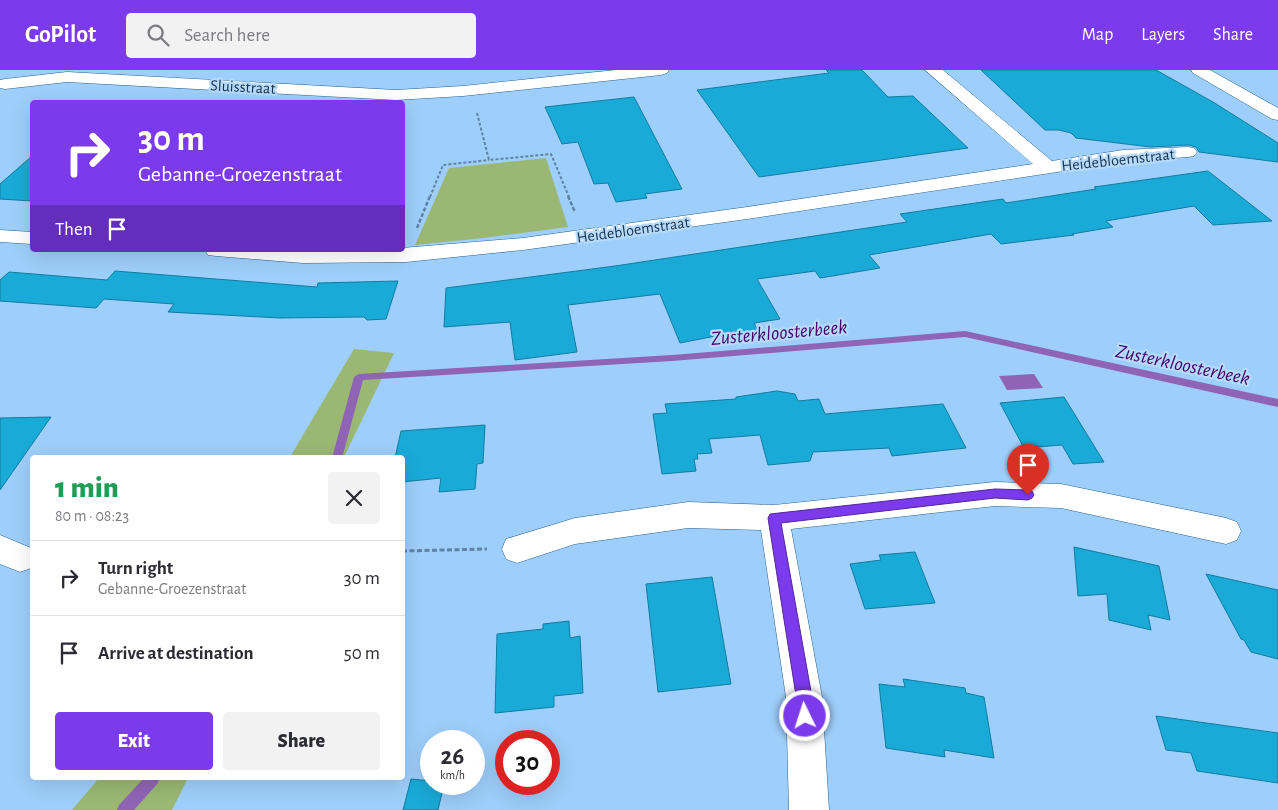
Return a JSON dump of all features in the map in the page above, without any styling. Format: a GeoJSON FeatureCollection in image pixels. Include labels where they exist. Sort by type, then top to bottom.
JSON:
{"type":"FeatureCollection","features":[{"type":"Feature","properties":{"kind":"street"},"geometry":{"type":"LineString","coordinates":[[231,86],[244,70]]}},
{"type":"Feature","properties":{"kind":"street","name":"Sluisstraat"},"geometry":{"type":"LineString","coordinates":[[2,85],[67,77],[396,95],[471,90],[662,70]]}},
{"type":"Feature","properties":{"kind":"street","name":"Heidebloemstraat"},"geometry":{"type":"LineString","coordinates":[[933,70],[1048,167]]}},
{"type":"Feature","properties":{"kind":"street"},"geometry":{"type":"LineString","coordinates":[[1201,71],[1228,71]]}},
{"type":"Feature","properties":{"kind":"street"},"geometry":{"type":"LineString","coordinates":[[1201,71],[1278,115]]}},
{"type":"Feature","properties":{"kind":"street","name":"Heidebloemstraat"},"geometry":{"type":"LineString","coordinates":[[245,252],[303,256],[406,255],[523,244],[1123,156],[1188,152]]}},
{"type":"Feature","properties":{"kind":"street"},"geometry":{"type":"LineString","coordinates":[[0,236],[30,238]]}},
{"type":"Feature","properties":{"kind":"street"},"geometry":{"type":"LineString","coordinates":[[517,548],[575,530],[688,516],[774,518],[995,494],[1061,496],[1226,531]]}},
{"type":"Feature","properties":{"kind":"street"},"geometry":{"type":"LineString","coordinates":[[774,518],[804,697],[809,810]]}},
{"type":"Feature","properties":{"kind":"path"},"geometry":{"type":"LineString","coordinates":[[471,90],[490,160]]}},
{"type":"Feature","properties":{"kind":"path"},"geometry":{"type":"LineString","coordinates":[[406,255],[443,165],[551,154],[584,236]]}},
{"type":"Feature","properties":{"kind":"path"},"geometry":{"type":"LineString","coordinates":[[405,551],[517,548]]}},
{"type":"Feature","properties":{"kind":"green space"},"geometry":{"type":"Polygon","coordinates":[[[546,158],[568,227],[415,245],[449,168],[546,158]]]}},
{"type":"Feature","properties":{"kind":"green space"},"geometry":{"type":"Polygon","coordinates":[[[354,349],[394,353],[345,455],[291,455],[354,349]]]}},
{"type":"Feature","properties":{"kind":"green space"},"geometry":{"type":"Polygon","coordinates":[[[97,780],[187,780],[172,810],[72,810],[97,780]]]}},
{"type":"Feature","properties":{"kind":"shaded area"},"geometry":{"type":"Polygon","coordinates":[[[1034,374],[1043,388],[1007,390],[999,376],[1034,374]]]}},
{"type":"Feature","properties":{"kind":"building"},"geometry":{"type":"Polygon","coordinates":[[[826,70],[862,70],[888,97],[913,96],[968,148],[759,177],[697,90],[829,73],[826,70]]]}},
{"type":"Feature","properties":{"kind":"building"},"geometry":{"type":"Polygon","coordinates":[[[981,70],[1156,70],[1213,102],[1278,143],[1278,162],[1199,152],[1196,147],[1188,145],[1151,147],[1076,138],[1071,133],[1059,130],[1045,130],[981,70]]]}},
{"type":"Feature","properties":{"kind":"building"},"geometry":{"type":"Polygon","coordinates":[[[634,97],[682,189],[645,194],[647,198],[616,202],[608,183],[594,184],[578,142],[562,144],[545,107],[634,97]]]}},
{"type":"Feature","properties":{"kind":"building"},"geometry":{"type":"Polygon","coordinates":[[[30,158],[30,201],[0,199],[0,184],[30,158]]]}},
{"type":"Feature","properties":{"kind":"building"},"geometry":{"type":"Polygon","coordinates":[[[1208,171],[1272,221],[1213,225],[1194,206],[1106,221],[1113,227],[1072,234],[1074,235],[1001,244],[991,234],[869,255],[880,268],[820,278],[815,271],[757,279],[780,319],[754,323],[761,336],[723,342],[721,335],[680,343],[660,294],[568,305],[577,352],[515,360],[510,322],[444,327],[446,288],[615,266],[907,222],[900,214],[1003,199],[1006,203],[1096,189],[1094,187],[1208,171]]]}},
{"type":"Feature","properties":{"kind":"building"},"geometry":{"type":"Polygon","coordinates":[[[115,271],[317,287],[318,283],[398,281],[386,319],[367,320],[364,317],[280,318],[168,312],[174,304],[104,299],[96,308],[0,301],[0,280],[9,272],[107,280],[115,271]]]}},
{"type":"Feature","properties":{"kind":"building"},"geometry":{"type":"Polygon","coordinates":[[[777,391],[795,394],[798,401],[819,399],[825,414],[943,404],[966,448],[892,456],[889,448],[813,452],[810,461],[768,465],[760,435],[709,439],[712,453],[697,454],[698,459],[694,459],[696,471],[662,474],[653,414],[667,413],[665,404],[736,399],[736,397],[777,391]]]}},
{"type":"Feature","properties":{"kind":"building"},"geometry":{"type":"Polygon","coordinates":[[[1064,397],[1104,462],[1073,464],[1062,445],[1024,448],[1000,403],[1064,397]]]}},
{"type":"Feature","properties":{"kind":"building"},"geometry":{"type":"Polygon","coordinates":[[[51,417],[0,490],[0,418],[51,417]]]}},
{"type":"Feature","properties":{"kind":"building"},"geometry":{"type":"Polygon","coordinates":[[[485,425],[483,463],[477,464],[475,489],[439,492],[441,478],[405,482],[405,455],[396,455],[401,431],[485,425]]]}},
{"type":"Feature","properties":{"kind":"building"},"geometry":{"type":"Polygon","coordinates":[[[1074,547],[1159,566],[1170,620],[1148,615],[1151,630],[1109,620],[1107,594],[1078,596],[1074,547]]]}},
{"type":"Feature","properties":{"kind":"building"},"geometry":{"type":"Polygon","coordinates":[[[915,552],[935,603],[865,609],[850,564],[881,560],[879,555],[915,552]]]}},
{"type":"Feature","properties":{"kind":"building"},"geometry":{"type":"Polygon","coordinates":[[[1206,574],[1278,590],[1278,659],[1251,652],[1244,640],[1241,639],[1206,574]]]}},
{"type":"Feature","properties":{"kind":"building"},"geometry":{"type":"Polygon","coordinates":[[[712,577],[731,684],[658,692],[646,584],[712,577]]]}},
{"type":"Feature","properties":{"kind":"building"},"geometry":{"type":"Polygon","coordinates":[[[569,621],[570,638],[580,636],[583,693],[554,696],[554,707],[495,713],[497,634],[543,629],[543,624],[569,621]]]}},
{"type":"Feature","properties":{"kind":"building"},"geometry":{"type":"Polygon","coordinates":[[[903,679],[965,688],[966,693],[984,697],[994,758],[944,750],[945,757],[886,748],[879,684],[905,687],[903,679]]]}},
{"type":"Feature","properties":{"kind":"building"},"geometry":{"type":"Polygon","coordinates":[[[1156,716],[1278,733],[1278,783],[1197,771],[1191,753],[1166,750],[1156,716]]]}},
{"type":"Feature","properties":{"kind":"building"},"geometry":{"type":"Polygon","coordinates":[[[411,779],[420,780],[420,795],[441,795],[438,810],[403,810],[411,779]]]}},
{"type":"Feature","properties":{"kind":"waterway","name":"Zusterkloosterbeek"},"geometry":{"type":"LineString","coordinates":[[338,455],[359,377],[672,358],[965,334],[1278,403]]}},
{"type":"Feature","properties":{"kind":"waterway","name":"Zusterkloosterbeek"},"geometry":{"type":"LineString","coordinates":[[124,810],[151,780]]}},
{"type":"Feature","properties":{"kind":"route"},"geometry":{"type":"LineString","coordinates":[[805,716],[804,697],[774,518],[995,494],[1028,495]]}}]}
